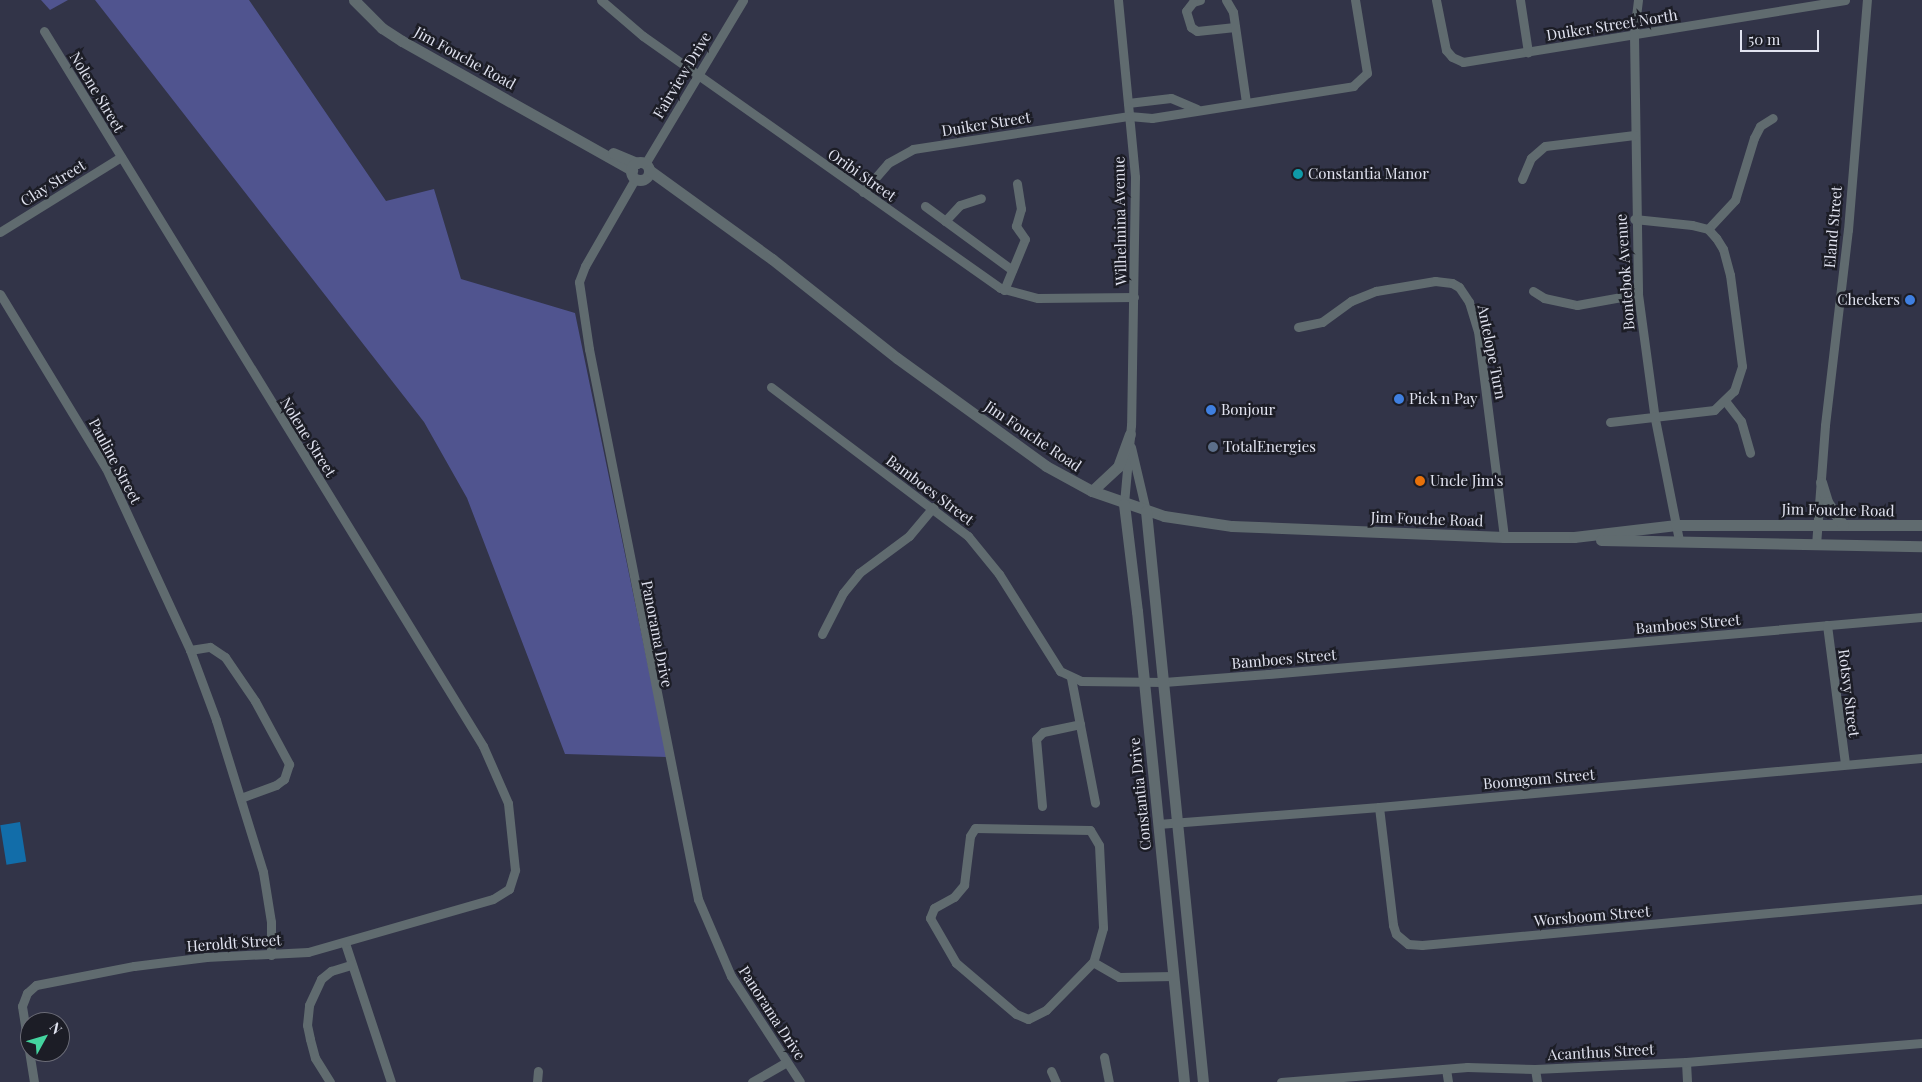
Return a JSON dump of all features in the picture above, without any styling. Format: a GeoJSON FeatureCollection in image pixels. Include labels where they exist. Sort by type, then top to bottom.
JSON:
{"type":"FeatureCollection","features":[{"type":"Feature","properties":{"kind":"street","name":"Jim Fouche Road"},"geometry":{"type":"LineString","coordinates":[[354,0],[376,22],[402,41],[690,199],[1010,442],[1092,492],[1124,504],[1192,522],[1232,526],[1504,537],[1922,546]]}},
{"type":"Feature","properties":{"kind":"street","name":"Oribi Street"},"geometry":{"type":"LineString","coordinates":[[601,0],[643,36],[697,75],[1004,290],[1038,298],[1134,297]]}},
{"type":"Feature","properties":{"kind":"street","name":"Fairview Drive"},"geometry":{"type":"LineString","coordinates":[[640,171],[743,0]]}},
{"type":"Feature","properties":{"kind":"street","name":"Wilhelmina Avenue"},"geometry":{"type":"LineString","coordinates":[[1118,0],[1135,177],[1130,438],[1124,504]]}},
{"type":"Feature","properties":{"kind":"street"},"geometry":{"type":"LineString","coordinates":[[1200,0],[1193,2],[1186,11],[1191,27],[1197,30],[1235,27]]}},
{"type":"Feature","properties":{"kind":"street"},"geometry":{"type":"LineString","coordinates":[[1226,0],[1232,7],[1246,102]]}},
{"type":"Feature","properties":{"kind":"street","name":"Duiker Street"},"geometry":{"type":"LineString","coordinates":[[863,192],[888,163],[913,149],[1129,116],[1148,119],[1360,83],[1367,73],[1355,0]]}},
{"type":"Feature","properties":{"kind":"street","name":"Duiker Street North"},"geometry":{"type":"LineString","coordinates":[[1436,0],[1446,50],[1456,60],[1472,62],[1845,0]]}},
{"type":"Feature","properties":{"kind":"street"},"geometry":{"type":"LineString","coordinates":[[1520,0],[1528,52]]}},
{"type":"Feature","properties":{"kind":"street","name":"Bontebok Avenue"},"geometry":{"type":"LineString","coordinates":[[1638,0],[1634,35],[1634,219],[1638,294],[1656,419],[1679,540]]}},
{"type":"Feature","properties":{"kind":"street","name":"Eland Street"},"geometry":{"type":"LineString","coordinates":[[1816,545],[1848,230],[1867,0]]}},
{"type":"Feature","properties":{"kind":"street","name":"Nolene Street"},"geometry":{"type":"LineString","coordinates":[[44,31],[483,746],[508,803],[515,870]]}},
{"type":"Feature","properties":{"kind":"street"},"geometry":{"type":"LineString","coordinates":[[1128,103],[1172,98],[1200,110]]}},
{"type":"Feature","properties":{"kind":"street"},"geometry":{"type":"LineString","coordinates":[[1708,229],[1735,200],[1754,138],[1760,126],[1773,118]]}},
{"type":"Feature","properties":{"kind":"street"},"geometry":{"type":"LineString","coordinates":[[1522,179],[1531,158],[1545,146],[1634,135]]}},
{"type":"Feature","properties":{"kind":"street","name":"Clay Street"},"geometry":{"type":"LineString","coordinates":[[0,232],[121,157]]}},
{"type":"Feature","properties":{"kind":"street","name":"Panorama Drive"},"geometry":{"type":"LineString","coordinates":[[640,171],[585,266],[579,282],[580,300],[668,762],[698,899],[731,976],[800,1082]]}},
{"type":"Feature","properties":{"kind":"street"},"geometry":{"type":"LineString","coordinates":[[1004,290],[1025,239],[1016,226],[1021,209],[1017,183]]}},
{"type":"Feature","properties":{"kind":"street"},"geometry":{"type":"LineString","coordinates":[[945,221],[960,205],[981,198]]}},
{"type":"Feature","properties":{"kind":"street"},"geometry":{"type":"LineString","coordinates":[[925,206],[1012,270]]}},
{"type":"Feature","properties":{"kind":"street"},"geometry":{"type":"LineString","coordinates":[[1610,422],[1704,413],[1726,402],[1741,376],[1742,350],[1723,249],[1708,229],[1678,222],[1634,219]]}},
{"type":"Feature","properties":{"kind":"street","name":"Antelope Turn"},"geometry":{"type":"LineString","coordinates":[[1298,328],[1322,322],[1351,302],[1376,291],[1435,282],[1452,283],[1459,287],[1472,309],[1478,331],[1504,537]]}},
{"type":"Feature","properties":{"kind":"street"},"geometry":{"type":"LineString","coordinates":[[1533,291],[1544,298],[1577,305],[1638,294]]}},
{"type":"Feature","properties":{"kind":"street","name":"Pauline Street"},"geometry":{"type":"LineString","coordinates":[[0,294],[106,468],[190,650],[241,798],[268,897],[271,955]]}},
{"type":"Feature","properties":{"kind":"street","name":"Bamboes Street"},"geometry":{"type":"LineString","coordinates":[[771,387],[933,507],[968,536],[999,574],[1052,660],[1071,678],[1164,682],[1922,617]]}},
{"type":"Feature","properties":{"kind":"street"},"geometry":{"type":"LineString","coordinates":[[1726,402],[1741,421],[1750,453]]}},
{"type":"Feature","properties":{"kind":"street","name":"Wilhelmina Avenue"},"geometry":{"type":"LineString","coordinates":[[1130,438],[1146,511]]}},
{"type":"Feature","properties":{"kind":"street"},"geometry":{"type":"LineString","coordinates":[[1092,492],[1118,467],[1130,438]]}},
{"type":"Feature","properties":{"kind":"street"},"geometry":{"type":"LineString","coordinates":[[1821,482],[1830,508],[1843,525]]}},
{"type":"Feature","properties":{"kind":"street","name":"Constantia Drive"},"geometry":{"type":"LineString","coordinates":[[1124,504],[1144,682],[1184,1082]]}},
{"type":"Feature","properties":{"kind":"street"},"geometry":{"type":"LineString","coordinates":[[822,634],[843,593],[859,572],[909,536],[933,507]]}},
{"type":"Feature","properties":{"kind":"street"},"geometry":{"type":"LineString","coordinates":[[1146,511],[1179,822],[1203,1082]]}},
{"type":"Feature","properties":{"kind":"street","name":"Jim Fouche Road"},"geometry":{"type":"LineString","coordinates":[[1574,538],[1676,525],[1922,525]]}},
{"type":"Feature","properties":{"kind":"street","name":"Rotsvy Street"},"geometry":{"type":"LineString","coordinates":[[1827,625],[1845,764]]}},
{"type":"Feature","properties":{"kind":"street"},"geometry":{"type":"LineString","coordinates":[[190,650],[210,647],[225,657],[254,701],[289,764],[284,779],[276,785],[241,798]]}},
{"type":"Feature","properties":{"kind":"street"},"geometry":{"type":"LineString","coordinates":[[1071,678],[1095,803]]}},
{"type":"Feature","properties":{"kind":"street"},"geometry":{"type":"LineString","coordinates":[[1042,806],[1036,739],[1043,732],[1080,724]]}},
{"type":"Feature","properties":{"kind":"street","name":"Boomgom Street"},"geometry":{"type":"LineString","coordinates":[[1158,824],[1379,808],[1922,758]]}},
{"type":"Feature","properties":{"kind":"street","name":"Worsboom Street"},"geometry":{"type":"LineString","coordinates":[[1379,808],[1393,925],[1396,934],[1408,944],[1922,899]]}},
{"type":"Feature","properties":{"kind":"street"},"geometry":{"type":"LineString","coordinates":[[980,826],[1081,827],[1096,836],[1103,928],[1093,962],[1046,1010],[1028,1019],[1016,1014],[969,977],[956,963],[930,918],[934,908],[954,897],[964,885],[972,831],[980,826]]}},
{"type":"Feature","properties":{"kind":"street","name":"Heroldt Street"},"geometry":{"type":"LineString","coordinates":[[34,1082],[22,1006],[27,993],[36,985],[134,966],[206,957],[308,952],[345,943],[493,899],[509,889],[515,870]]}},
{"type":"Feature","properties":{"kind":"street"},"geometry":{"type":"LineString","coordinates":[[345,943],[391,1082]]}},
{"type":"Feature","properties":{"kind":"street"},"geometry":{"type":"LineString","coordinates":[[1093,962],[1119,977],[1174,976]]}},
{"type":"Feature","properties":{"kind":"street"},"geometry":{"type":"LineString","coordinates":[[330,1082],[315,1058],[310,1039],[307,1025],[310,1005],[321,979],[331,971],[351,965]]}},
{"type":"Feature","properties":{"kind":"street","name":"Acanthus Street"},"geometry":{"type":"LineString","coordinates":[[1281,1082],[1446,1069],[1535,1069],[1686,1062],[1922,1043]]}},
{"type":"Feature","properties":{"kind":"street"},"geometry":{"type":"LineString","coordinates":[[1104,1057],[1109,1082]]}},
{"type":"Feature","properties":{"kind":"street"},"geometry":{"type":"LineString","coordinates":[[752,1082],[786,1062]]}},
{"type":"Feature","properties":{"kind":"street"},"geometry":{"type":"LineString","coordinates":[[1686,1062],[1687,1082]]}},
{"type":"Feature","properties":{"kind":"street"},"geometry":{"type":"LineString","coordinates":[[1446,1069],[1448,1082]]}},
{"type":"Feature","properties":{"kind":"street"},"geometry":{"type":"LineString","coordinates":[[1535,1069],[1537,1082]]}},
{"type":"Feature","properties":{"kind":"street"},"geometry":{"type":"LineString","coordinates":[[537,1082],[538,1071]]}},
{"type":"Feature","properties":{"kind":"street"},"geometry":{"type":"LineString","coordinates":[[1052,1071],[1056,1082]]}},
{"type":"Feature","properties":{"kind":"shaded area"},"geometry":{"type":"Polygon","coordinates":[[[41,0],[68,0],[50,10],[41,0]]]}},
{"type":"Feature","properties":{"kind":"shaded area"},"geometry":{"type":"Polygon","coordinates":[[[95,0],[249,0],[386,201],[434,189],[461,279],[575,313],[667,757],[565,754],[467,498],[424,422],[95,0]]]}},
{"type":"Feature","properties":{"kind":"shaded area"},"geometry":{"type":"Polygon","coordinates":[[[20,822],[26,862],[7,865],[0,825],[20,822]]]}},
{"type":"Feature","properties":{"kind":"place","name":"Constantia Manor"},"geometry":{"type":"Point","coordinates":[1298,174]}},
{"type":"Feature","properties":{"kind":"place","name":"Checkers"},"geometry":{"type":"Point","coordinates":[1910,300]}},
{"type":"Feature","properties":{"kind":"place","name":"Pick n Pay"},"geometry":{"type":"Point","coordinates":[1399,399]}},
{"type":"Feature","properties":{"kind":"place","name":"Bonjour"},"geometry":{"type":"Point","coordinates":[1211,410]}},
{"type":"Feature","properties":{"kind":"place","name":"TotalEnergies"},"geometry":{"type":"Point","coordinates":[1213,447]}},
{"type":"Feature","properties":{"kind":"place","name":"Uncle Jim's"},"geometry":{"type":"Point","coordinates":[1420,481]}}]}
